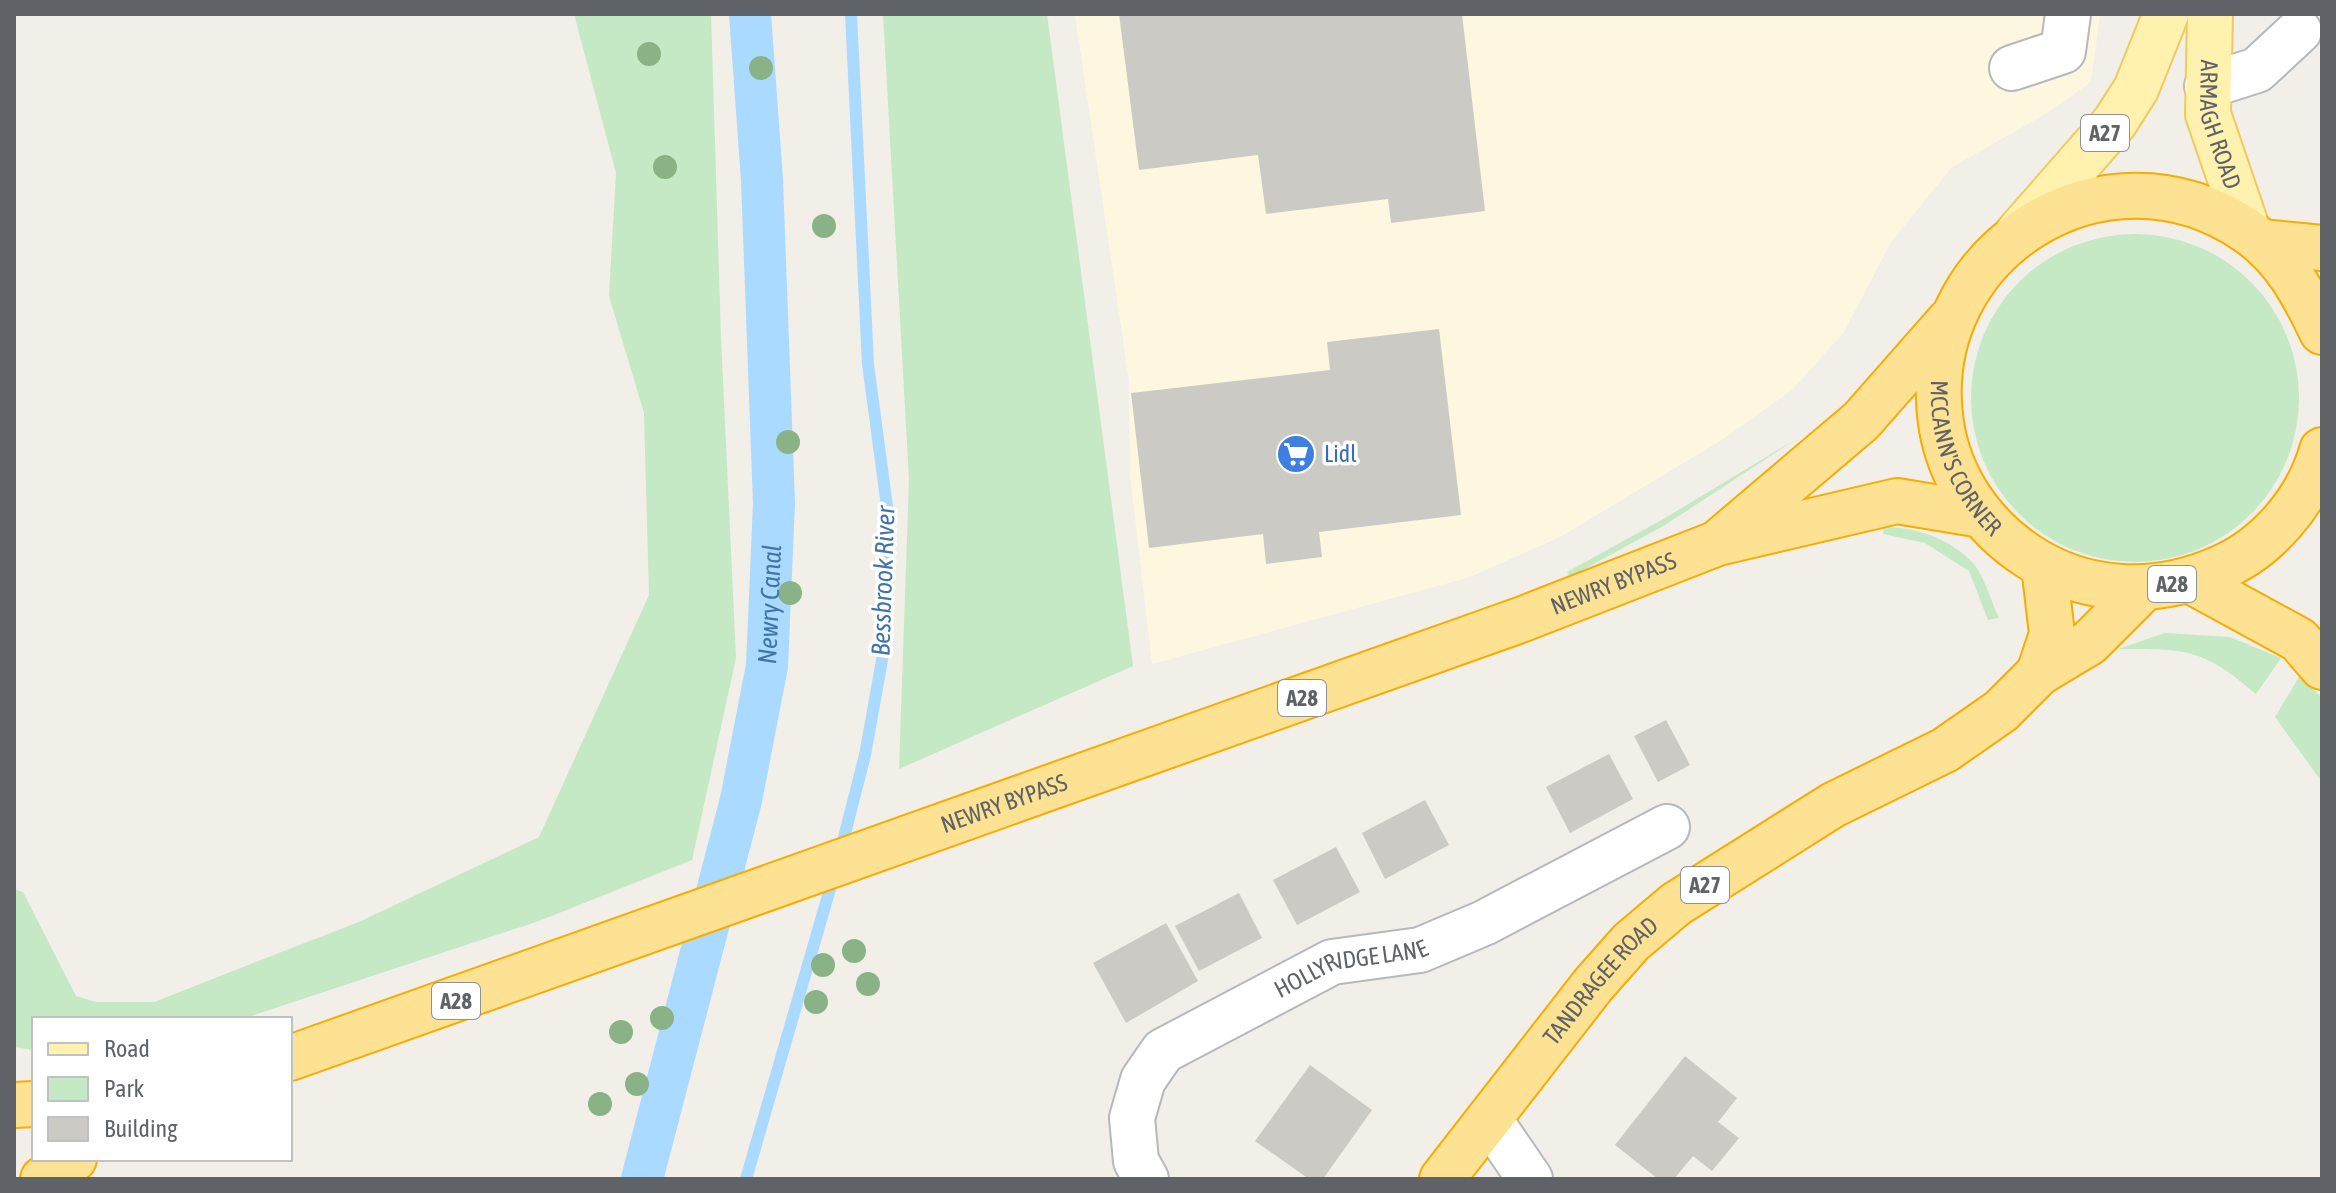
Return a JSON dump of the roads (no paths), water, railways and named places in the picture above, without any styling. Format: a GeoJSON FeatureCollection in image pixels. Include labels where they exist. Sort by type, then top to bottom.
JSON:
{"type":"FeatureCollection","features":[{"type":"Feature","properties":{"kind":"highway","name":"MCCANN'S CORNER"},"geometry":{"type":"LineString","coordinates":[[2321,466],[2297,504],[2267,538],[2232,564],[2191,581],[2143,589],[2092,584],[2044,566],[2010,544],[1982,515],[1959,481],[1944,442],[1938,400],[1941,357],[1953,317],[1979,271],[2017,234],[2063,209],[2114,196],[2167,198],[2218,213],[2255,237],[2299,283],[2322,332]]}},
{"type":"Feature","properties":{"kind":"highway"},"geometry":{"type":"LineString","coordinates":[[2255,237],[2322,248]]}},
{"type":"Feature","properties":{"kind":"highway"},"geometry":{"type":"LineString","coordinates":[[1718,543],[1861,421],[1953,317]]}},
{"type":"Feature","properties":{"kind":"highway"},"geometry":{"type":"LineString","coordinates":[[1718,543],[1897,501],[1982,515]]}},
{"type":"Feature","properties":{"kind":"highway","name":"NEWRY BYPASS"},"geometry":{"type":"LineString","coordinates":[[292,1057],[1581,598],[1718,543]]}},
{"type":"Feature","properties":{"kind":"highway","name":"TANDRAGEE ROAD"},"geometry":{"type":"LineString","coordinates":[[2039,673],[2052,634],[2044,566]]}},
{"type":"Feature","properties":{"kind":"highway","name":"A28"},"geometry":{"type":"LineString","coordinates":[[2191,581],[2299,640],[2322,667]]}},
{"type":"Feature","properties":{"kind":"highway","name":"TANDRAGEE ROAD"},"geometry":{"type":"LineString","coordinates":[[1442,1179],[1593,985],[1631,942],[1676,904],[1833,805],[1945,750],[2001,711],[2039,673],[2089,643],[2143,589]]}},
{"type":"Feature","properties":{"kind":"highway"},"geometry":{"type":"LineString","coordinates":[[43,1179],[71,1161]]}},
{"type":"Feature","properties":{"kind":"main road","name":"A27"},"geometry":{"type":"LineString","coordinates":[[2017,234],[2115,122],[2136,89],[2166,14]]}},
{"type":"Feature","properties":{"kind":"main road","name":"ARMAGH ROAD"},"geometry":{"type":"LineString","coordinates":[[2210,14],[2208,114],[2255,237]]}},
{"type":"Feature","properties":{"kind":"street"},"geometry":{"type":"LineString","coordinates":[[2012,68],[2063,51],[2068,14]]}},
{"type":"Feature","properties":{"kind":"street"},"geometry":{"type":"LineString","coordinates":[[2207,86],[2257,70],[2299,31]]}},
{"type":"Feature","properties":{"kind":"street","name":"HOLLYRIDGE LANE"},"geometry":{"type":"LineString","coordinates":[[1146,1179],[1136,1161],[1132,1118],[1143,1080],[1163,1051],[1332,962],[1420,950],[1484,923],[1667,827]]}},
{"type":"Feature","properties":{"kind":"street"},"geometry":{"type":"LineString","coordinates":[[1489,1119],[1530,1179]]}},
{"type":"Feature","properties":{"kind":"waterway","name":"Newry Canal"},"geometry":{"type":"LineString","coordinates":[[642,1179],[741,800],[767,666],[774,503],[762,180],[750,14]]}},
{"type":"Feature","properties":{"kind":"waterway","name":"Bessbrook River"},"geometry":{"type":"LineString","coordinates":[[840,853],[865,755],[886,638],[890,529],[868,364],[851,14]]}},
{"type":"Feature","properties":{"kind":"waterway","name":"Bessbrook River"},"geometry":{"type":"LineString","coordinates":[[746,1179],[834,875]]}},
{"type":"Feature","properties":{"kind":"place","name":"Lidl"},"geometry":{"type":"Point","coordinates":[1296,454]}}]}
